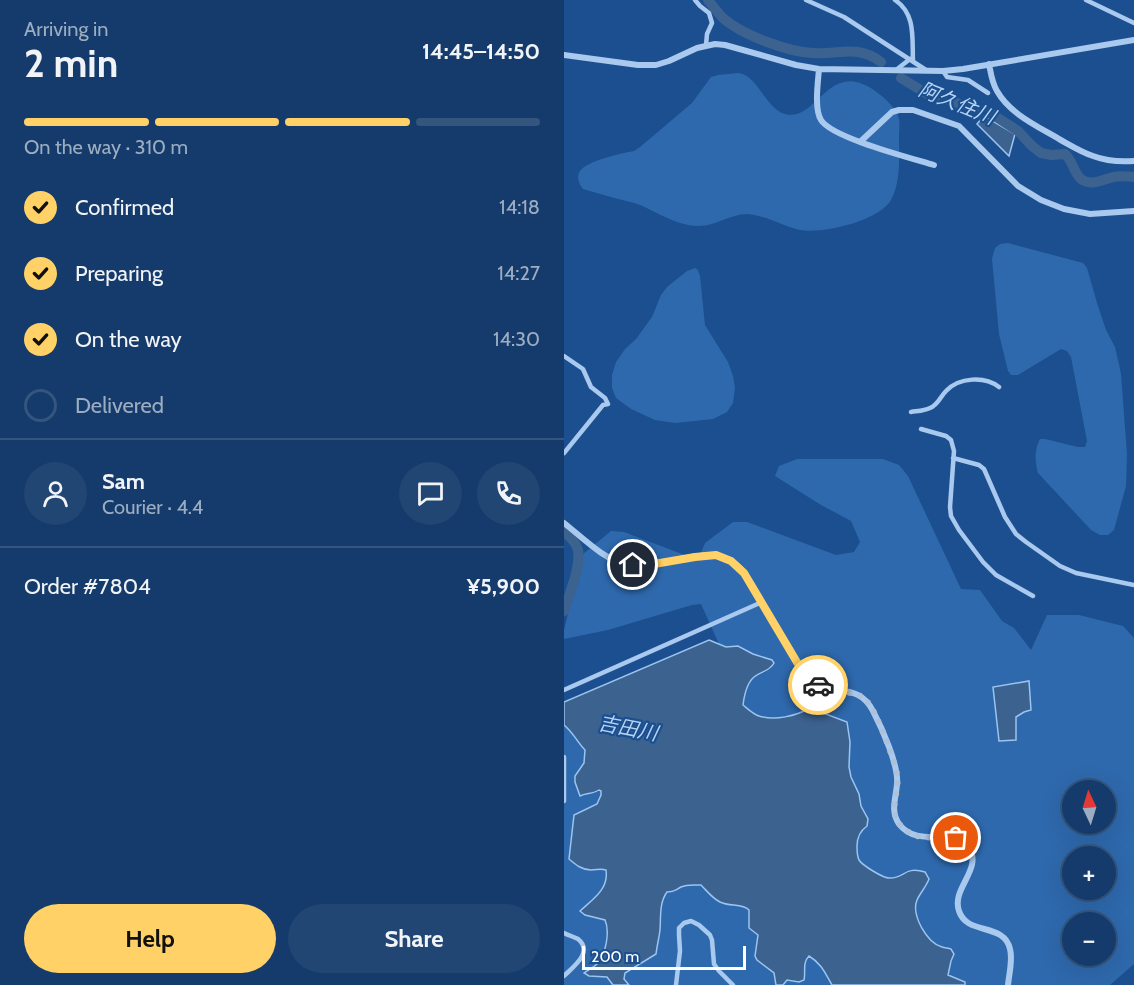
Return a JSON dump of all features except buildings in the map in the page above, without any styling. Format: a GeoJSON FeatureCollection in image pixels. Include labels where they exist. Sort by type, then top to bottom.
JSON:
{"type":"FeatureCollection","features":[{"type":"Feature","properties":{"kind":"street"},"geometry":{"type":"LineString","coordinates":[[695,0],[710,13],[711,23],[706,34],[706,45]]}},
{"type":"Feature","properties":{"kind":"street"},"geometry":{"type":"LineString","coordinates":[[807,0],[844,17],[929,71]]}},
{"type":"Feature","properties":{"kind":"street"},"geometry":{"type":"LineString","coordinates":[[895,0],[903,6],[911,22],[912,60]]}},
{"type":"Feature","properties":{"kind":"street"},"geometry":{"type":"LineString","coordinates":[[1086,0],[1134,23]]}},
{"type":"Feature","properties":{"kind":"street"},"geometry":{"type":"LineString","coordinates":[[564,55],[638,65],[656,65],[669,62],[706,45],[725,45],[796,65],[819,69],[943,71],[1134,40]]}},
{"type":"Feature","properties":{"kind":"street"},"geometry":{"type":"LineString","coordinates":[[895,71],[900,61],[900,54]]}},
{"type":"Feature","properties":{"kind":"street"},"geometry":{"type":"LineString","coordinates":[[895,71],[912,60]]}},
{"type":"Feature","properties":{"kind":"street"},"geometry":{"type":"LineString","coordinates":[[989,64],[996,91],[1021,115],[1083,152],[1106,160],[1134,161]]}},
{"type":"Feature","properties":{"kind":"street"},"geometry":{"type":"LineString","coordinates":[[819,69],[818,111],[820,119],[833,131],[860,142],[934,165]]}},
{"type":"Feature","properties":{"kind":"street"},"geometry":{"type":"LineString","coordinates":[[943,71],[947,77],[968,80],[988,93]]}},
{"type":"Feature","properties":{"kind":"street"},"geometry":{"type":"LineString","coordinates":[[860,142],[892,112],[913,110],[959,126],[1018,186],[1041,200],[1064,209],[1090,214],[1134,211]]}},
{"type":"Feature","properties":{"kind":"street"},"geometry":{"type":"LineString","coordinates":[[564,356],[583,369],[591,387],[605,398],[608,404],[603,405],[564,453]]}},
{"type":"Feature","properties":{"kind":"street"},"geometry":{"type":"LineString","coordinates":[[911,412],[933,407],[946,390],[964,381],[982,379],[993,382],[999,387]]}},
{"type":"Feature","properties":{"kind":"street"},"geometry":{"type":"LineString","coordinates":[[921,429],[946,436],[951,440],[954,451],[950,507],[951,516],[959,530],[996,575],[1033,596]]}},
{"type":"Feature","properties":{"kind":"street"},"geometry":{"type":"LineString","coordinates":[[953,458],[979,465],[984,469],[1005,517],[1016,534],[1026,543],[1060,566],[1076,573],[1134,585]]}},
{"type":"Feature","properties":{"kind":"street"},"geometry":{"type":"LineString","coordinates":[[564,523],[607,556],[626,564],[648,565],[709,555],[726,558],[736,564],[744,573],[806,675],[822,687],[859,695],[872,709],[896,767],[897,785],[894,811],[899,823],[916,836],[956,838],[967,844],[973,865],[958,900],[959,911],[968,924],[996,932],[1007,940],[1011,952],[1008,985]]}},
{"type":"Feature","properties":{"kind":"street"},"geometry":{"type":"LineString","coordinates":[[564,690],[762,602]]}},
{"type":"Feature","properties":{"kind":"street"},"geometry":{"type":"LineString","coordinates":[[564,757],[564,801]]}},
{"type":"Feature","properties":{"kind":"street"},"geometry":{"type":"LineString","coordinates":[[676,985],[680,951],[678,935],[684,923],[692,921],[710,935],[714,964],[733,985]]}},
{"type":"Feature","properties":{"kind":"street"},"geometry":{"type":"LineString","coordinates":[[564,933],[578,939],[584,951],[582,958],[564,976]]}},
{"type":"Feature","properties":{"kind":"shaded area"},"geometry":{"type":"Polygon","coordinates":[[[738,73],[751,79],[772,105],[785,114],[804,111],[829,90],[848,81],[865,85],[883,97],[899,119],[898,177],[891,200],[885,207],[863,220],[822,230],[800,230],[760,216],[747,214],[699,226],[676,221],[637,204],[583,189],[578,176],[584,167],[605,158],[634,151],[692,103],[711,77],[738,73]]]}},
{"type":"Feature","properties":{"kind":"shaded area"},"geometry":{"type":"Polygon","coordinates":[[[1008,243],[1083,263],[1087,268],[1106,330],[1115,347],[1121,374],[1127,454],[1126,486],[1114,530],[1108,535],[1100,535],[1091,530],[1038,473],[1036,456],[1040,439],[1078,447],[1085,447],[1087,441],[1071,357],[1067,351],[1061,349],[1018,375],[1011,375],[1008,371],[999,334],[992,259],[995,248],[1000,244],[1008,243]]]}},
{"type":"Feature","properties":{"kind":"shaded area"},"geometry":{"type":"Polygon","coordinates":[[[695,268],[700,276],[705,325],[728,362],[733,376],[735,388],[733,403],[727,412],[713,419],[675,423],[655,420],[631,409],[616,398],[612,388],[612,375],[616,362],[652,317],[667,287],[687,271],[695,268]]]}},
{"type":"Feature","properties":{"kind":"shaded area"},"geometry":{"type":"Polygon","coordinates":[[[797,459],[883,459],[899,465],[908,476],[961,589],[980,590],[1002,621],[1014,628],[1031,650],[1047,615],[1079,615],[1123,626],[1134,638],[1134,964],[1110,985],[965,985],[964,982],[948,975],[953,958],[942,947],[931,941],[925,933],[917,915],[916,902],[907,871],[894,878],[886,879],[858,859],[857,841],[868,820],[851,777],[847,722],[817,710],[807,710],[787,717],[765,717],[757,715],[743,705],[752,678],[766,672],[772,660],[738,646],[726,647],[719,644],[701,604],[608,630],[564,639],[564,630],[583,554],[611,531],[624,532],[698,560],[705,543],[733,522],[747,522],[836,555],[854,552],[860,542],[851,521],[775,476],[779,466],[797,459]]]}},
{"type":"Feature","properties":{"kind":"shaded area"},"geometry":{"type":"Polygon","coordinates":[[[564,725],[585,750],[584,763],[575,776],[581,796],[601,791],[597,804],[574,815],[569,859],[584,869],[606,870],[602,890],[597,895],[598,918],[605,920],[608,926],[603,955],[589,976],[607,977],[613,985],[564,985],[564,725]]]}},
{"type":"Feature","properties":{"kind":"shaded area"},"geometry":{"type":"Polygon","coordinates":[[[691,884],[701,885],[720,902],[743,906],[750,910],[749,928],[758,935],[757,960],[774,973],[776,985],[629,985],[624,979],[625,973],[656,954],[664,896],[667,892],[674,892],[691,884]]]}},
{"type":"Feature","properties":{"kind":"shaded area"},"geometry":{"type":"Polygon","coordinates":[[[809,956],[820,966],[832,985],[783,985],[787,980],[799,982],[805,972],[806,960],[809,956]]]}},
{"type":"Feature","properties":{"kind":"water"},"geometry":{"type":"Polygon","coordinates":[[[984,116],[1015,134],[1009,156],[977,124],[984,116]]]}},
{"type":"Feature","properties":{"kind":"water"},"geometry":{"type":"Polygon","coordinates":[[[709,640],[726,647],[738,646],[772,660],[774,663],[770,668],[754,677],[745,694],[743,705],[755,714],[778,718],[810,708],[847,722],[851,777],[868,819],[867,826],[861,832],[858,840],[859,860],[887,878],[913,870],[925,872],[929,879],[917,900],[918,920],[931,940],[942,947],[951,949],[954,954],[948,975],[965,982],[965,985],[832,985],[820,966],[809,956],[805,965],[804,980],[799,982],[787,980],[783,985],[776,985],[774,973],[755,956],[758,935],[749,928],[749,910],[743,906],[720,902],[701,885],[686,885],[667,892],[664,896],[656,954],[625,973],[624,979],[629,985],[613,985],[607,977],[589,976],[584,973],[600,960],[605,949],[607,930],[605,920],[585,915],[580,911],[603,888],[606,870],[585,869],[569,859],[574,815],[597,804],[601,791],[580,796],[575,776],[584,763],[585,750],[564,725],[564,702],[709,640]]]}},
{"type":"Feature","properties":{"kind":"water"},"geometry":{"type":"Polygon","coordinates":[[[1029,681],[1031,710],[1016,717],[1016,740],[999,741],[993,687],[1029,681]]]}},
{"type":"Feature","properties":{"kind":"waterway","name":"阿久住川"},"geometry":{"type":"LineString","coordinates":[[708,0],[731,24],[766,42],[803,52],[864,53],[881,62]]}},
{"type":"Feature","properties":{"kind":"waterway","name":"阿久住川"},"geometry":{"type":"LineString","coordinates":[[901,78],[932,97],[992,114],[1018,131],[1041,153],[1065,154],[1078,176],[1085,181],[1093,182],[1119,176],[1134,177]]}},
{"type":"Feature","properties":{"kind":"waterway","name":"吉田川"},"geometry":{"type":"LineString","coordinates":[[564,532],[571,538],[578,550],[576,573],[564,611]]}},
{"type":"Feature","properties":{"kind":"way so far"},"geometry":{"type":"LineString","coordinates":[[818,685],[859,695],[872,709],[896,767],[897,785],[894,811],[899,823],[916,836],[956,838]]}},
{"type":"Feature","properties":{"kind":"route"},"geometry":{"type":"LineString","coordinates":[[633,565],[709,555],[721,556],[736,564],[744,573],[801,669],[818,685]]}}]}
